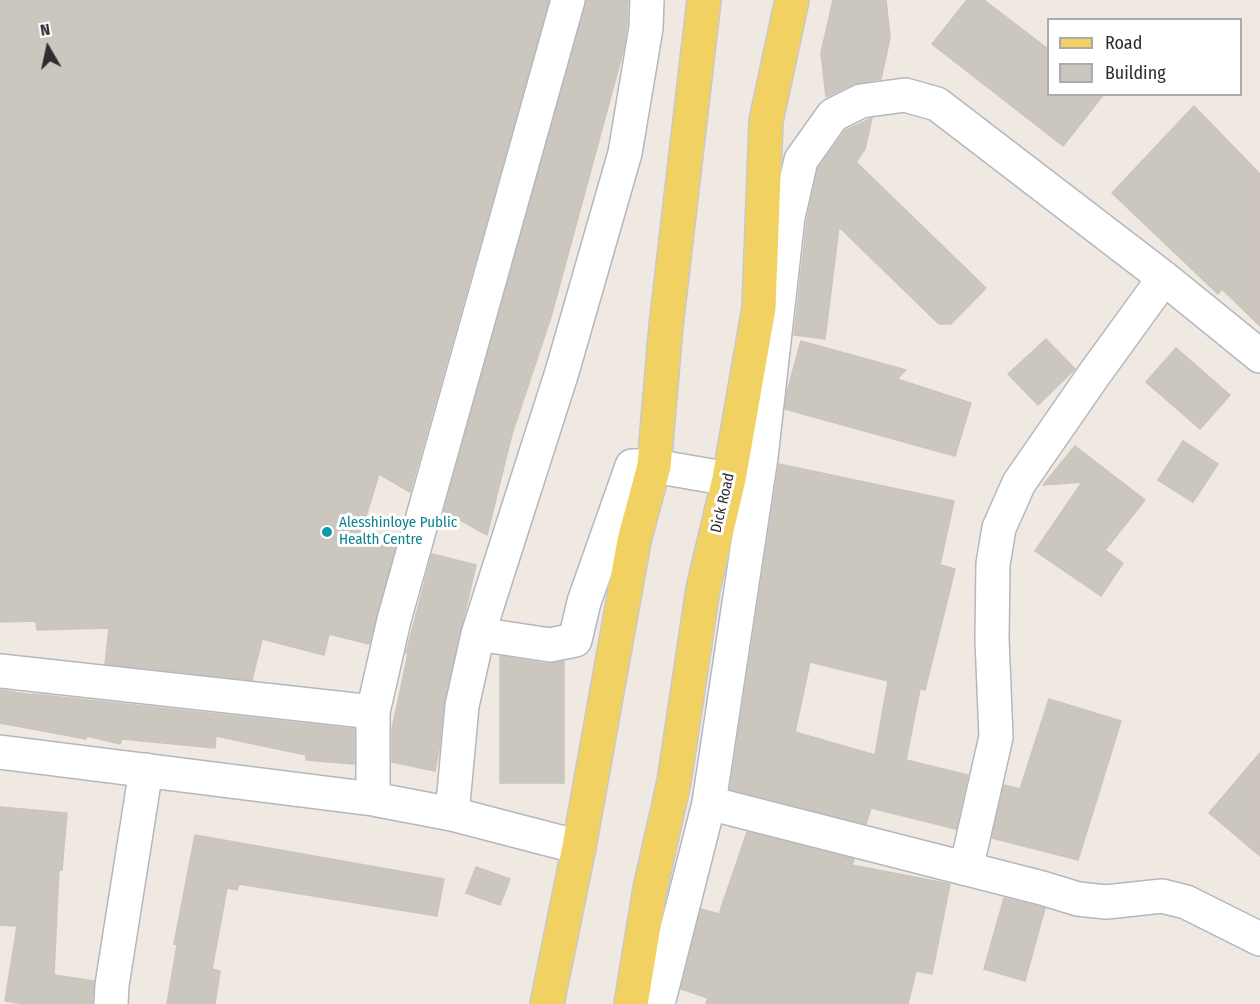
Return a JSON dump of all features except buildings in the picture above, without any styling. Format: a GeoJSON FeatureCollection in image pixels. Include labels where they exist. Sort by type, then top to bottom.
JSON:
{"type":"FeatureCollection","features":[{"type":"Feature","properties":{"kind":"main road"},"geometry":{"type":"LineString","coordinates":[[547,1004],[579,847],[634,541],[654,466],[666,326],[704,0]]}},
{"type":"Feature","properties":{"kind":"main road","name":"Dick Road"},"geometry":{"type":"LineString","coordinates":[[631,1004],[650,889],[674,782],[703,589],[729,479],[759,308],[766,121],[792,0]]}},
{"type":"Feature","properties":{"kind":"street"},"geometry":{"type":"LineString","coordinates":[[373,799],[373,712],[397,609],[568,0]]}},
{"type":"Feature","properties":{"kind":"street"},"geometry":{"type":"LineString","coordinates":[[452,814],[462,706],[478,634],[569,350],[625,153],[646,28],[646,0]]}},
{"type":"Feature","properties":{"kind":"street"},"geometry":{"type":"LineString","coordinates":[[657,1004],[709,803],[761,457],[788,217],[801,160],[833,115],[861,102],[905,94],[937,104],[1164,278],[1260,356]]}},
{"type":"Feature","properties":{"kind":"street"},"geometry":{"type":"LineString","coordinates":[[966,869],[996,737],[992,639],[993,575],[999,528],[1019,483],[1164,278]]}},
{"type":"Feature","properties":{"kind":"street"},"geometry":{"type":"LineString","coordinates":[[478,634],[550,645],[575,640],[584,602],[632,466],[654,466],[729,479]]}},
{"type":"Feature","properties":{"kind":"street"},"geometry":{"type":"LineString","coordinates":[[0,670],[373,712]]}},
{"type":"Feature","properties":{"kind":"street"},"geometry":{"type":"LineString","coordinates":[[0,752],[373,799],[452,814],[579,847]]}},
{"type":"Feature","properties":{"kind":"street"},"geometry":{"type":"LineString","coordinates":[[111,1004],[112,985],[146,770]]}},
{"type":"Feature","properties":{"kind":"street"},"geometry":{"type":"LineString","coordinates":[[709,803],[1042,888],[1077,899],[1106,902],[1162,896],[1186,902],[1260,939]]}},
{"type":"Feature","properties":{"kind":"place","name":"Alesshinloye Public Health Centre"},"geometry":{"type":"Point","coordinates":[327,532]}}]}
